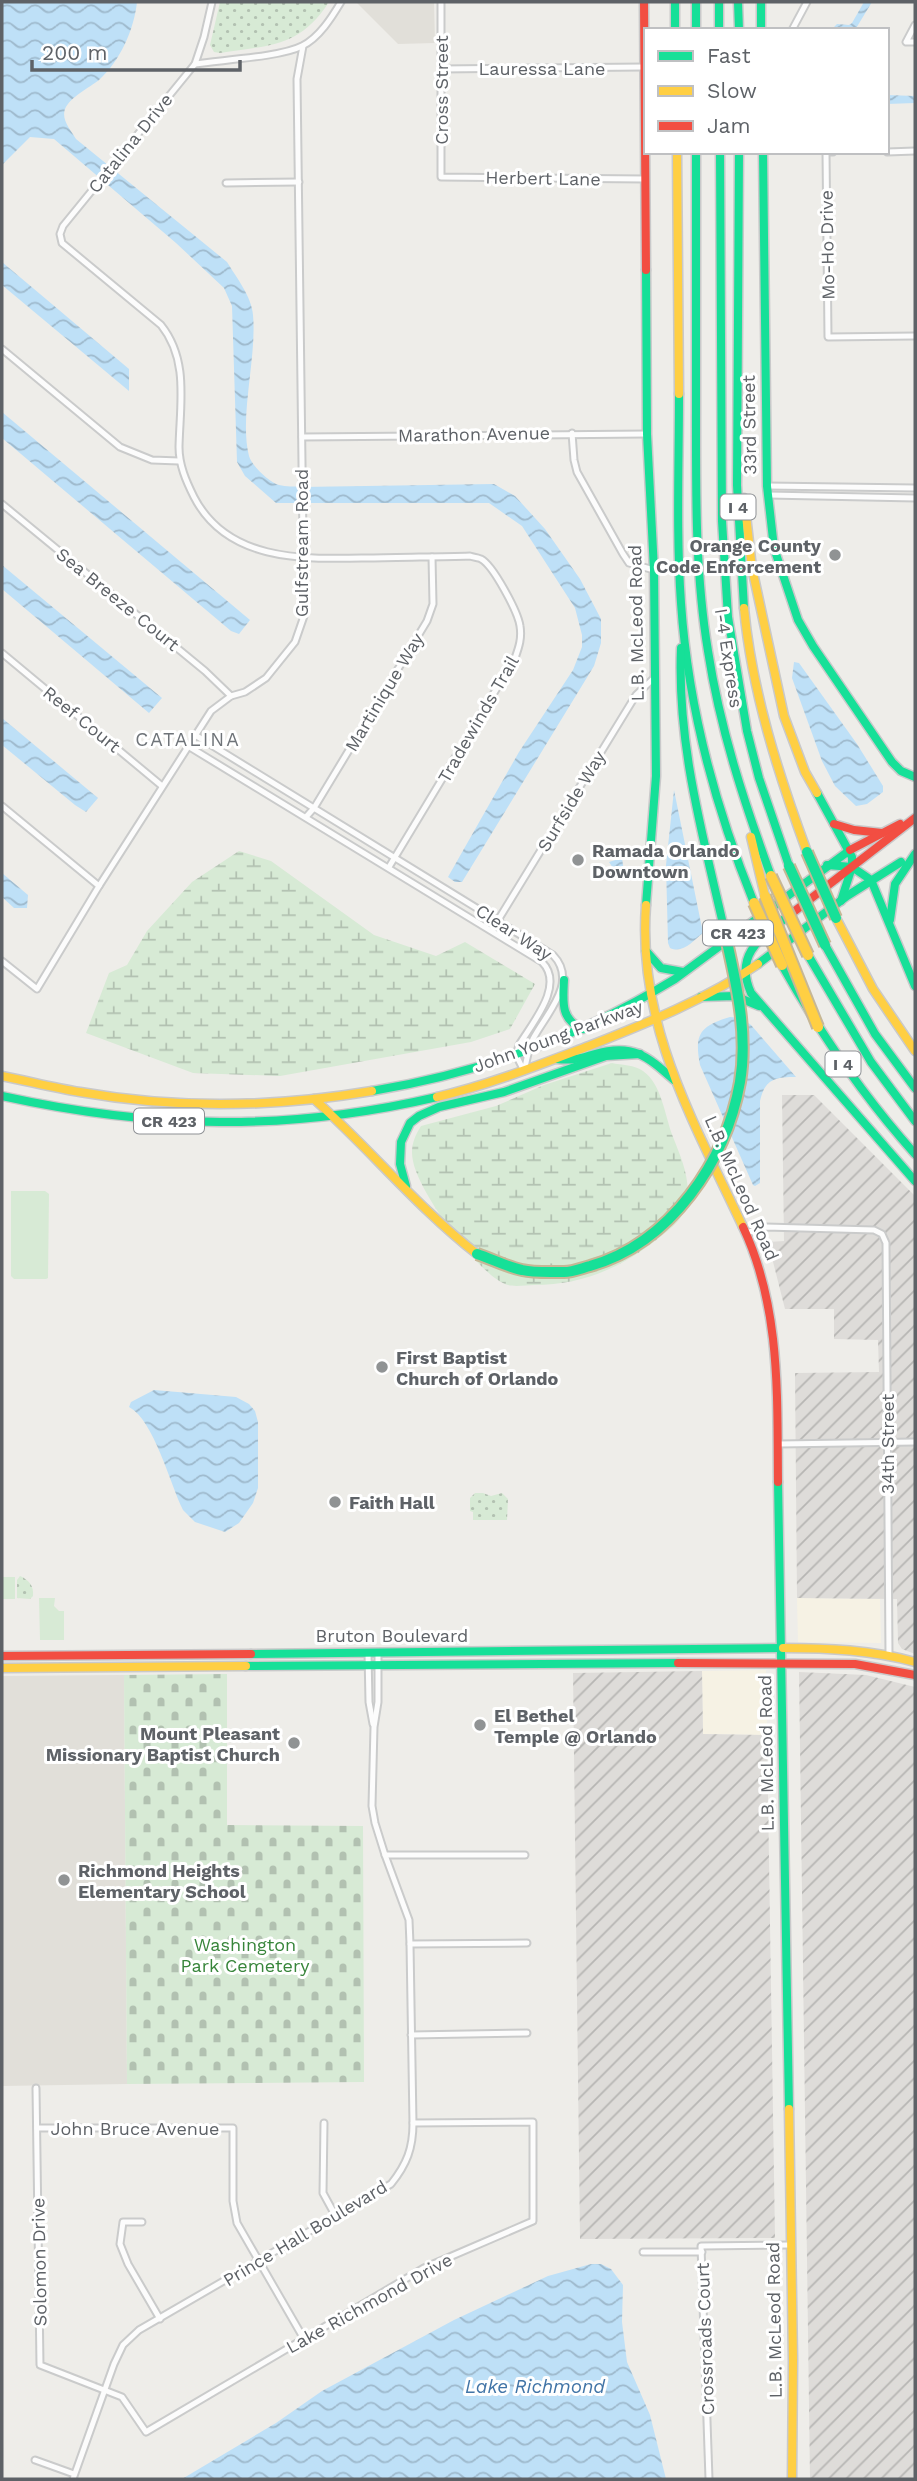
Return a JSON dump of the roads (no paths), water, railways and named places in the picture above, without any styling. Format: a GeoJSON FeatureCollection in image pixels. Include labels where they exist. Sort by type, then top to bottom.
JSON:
{"type":"FeatureCollection","features":[{"type":"Feature","properties":{"kind":"main road","name":"L.B. McLeod Road"},"geometry":{"type":"LineString","coordinates":[[644,2],[644,67]]}},
{"type":"Feature","properties":{"kind":"main road"},"geometry":{"type":"LineString","coordinates":[[675,2],[676,28]]}},
{"type":"Feature","properties":{"kind":"main road"},"geometry":{"type":"LineString","coordinates":[[696,2],[696,28]]}},
{"type":"Feature","properties":{"kind":"main road"},"geometry":{"type":"LineString","coordinates":[[719,2],[719,28]]}},
{"type":"Feature","properties":{"kind":"main road"},"geometry":{"type":"LineString","coordinates":[[738,2],[739,28]]}},
{"type":"Feature","properties":{"kind":"main road"},"geometry":{"type":"LineString","coordinates":[[761,2],[761,28]]}},
{"type":"Feature","properties":{"kind":"main road","name":"L.B. McLeod Road"},"geometry":{"type":"LineString","coordinates":[[645,154],[647,434],[654,570],[656,776],[646,911],[650,994],[674,1080],[746,1233],[762,1277],[773,1329],[779,1389],[793,2370],[792,2479]]}},
{"type":"Feature","properties":{"kind":"main road","name":"I 4"},"geometry":{"type":"LineString","coordinates":[[677,154],[679,555],[683,627],[697,719],[709,773],[734,852],[782,965],[818,1027],[873,1103],[915,1154]]}},
{"type":"Feature","properties":{"kind":"main road","name":"I-4 Express"},"geometry":{"type":"LineString","coordinates":[[696,154],[696,481],[699,563],[712,682],[739,787],[771,876],[808,955],[853,1034],[898,1101],[915,1121]]}},
{"type":"Feature","properties":{"kind":"main road","name":"I-4 Express"},"geometry":{"type":"LineString","coordinates":[[720,154],[722,521],[727,606],[747,731],[759,778],[789,866],[825,945],[875,1034],[915,1088]]}},
{"type":"Feature","properties":{"kind":"main road","name":"I 4"},"geometry":{"type":"LineString","coordinates":[[740,154],[737,428],[739,550],[749,645],[758,695],[777,769],[807,852],[836,918],[873,989],[915,1051]]}},
{"type":"Feature","properties":{"kind":"main road","name":"33rd Street"},"geometry":{"type":"LineString","coordinates":[[762,154],[768,490],[774,548],[788,596],[813,646],[892,762],[901,771],[915,777]]}},
{"type":"Feature","properties":{"kind":"main road"},"geometry":{"type":"LineString","coordinates":[[737,428],[752,568],[775,681],[793,743],[806,772],[850,850],[852,867],[841,901]]}},
{"type":"Feature","properties":{"kind":"main road"},"geometry":{"type":"LineString","coordinates":[[314,1099],[454,1236],[477,1254],[509,1268],[537,1274],[567,1274],[591,1269],[616,1258],[648,1237],[677,1212],[697,1187],[717,1154],[736,1100],[741,1069],[741,1016],[682,720],[679,674],[683,627]]}},
{"type":"Feature","properties":{"kind":"main road"},"geometry":{"type":"LineString","coordinates":[[739,787],[765,896],[818,1027]]}},
{"type":"Feature","properties":{"kind":"main road"},"geometry":{"type":"LineString","coordinates":[[915,818],[760,938],[747,956],[744,973],[750,992],[915,1181]]}},
{"type":"Feature","properties":{"kind":"main road","name":"John Young Parkway"},"geometry":{"type":"LineString","coordinates":[[2,1076],[76,1092],[154,1101],[254,1104],[314,1099],[416,1083],[516,1055],[583,1029],[650,994],[685,972],[827,865],[850,850],[915,818]]}},
{"type":"Feature","properties":{"kind":"main road"},"geometry":{"type":"LineString","coordinates":[[834,824],[854,830],[882,833]]}},
{"type":"Feature","properties":{"kind":"main road"},"geometry":{"type":"LineString","coordinates":[[890,926],[894,883],[899,872],[915,854]]}},
{"type":"Feature","properties":{"kind":"main road","name":"John Young Parkway"},"geometry":{"type":"LineString","coordinates":[[2,1096],[89,1113],[150,1120],[247,1122],[332,1116],[440,1096],[524,1071],[655,1019],[701,997],[744,973],[871,880],[915,854]]}},
{"type":"Feature","properties":{"kind":"main road"},"geometry":{"type":"LineString","coordinates":[[827,865],[844,864],[871,880],[915,986]]}},
{"type":"Feature","properties":{"kind":"main road"},"geometry":{"type":"LineString","coordinates":[[646,951],[661,969],[668,972],[685,972]]}},
{"type":"Feature","properties":{"kind":"main road"},"geometry":{"type":"LineString","coordinates":[[564,980],[565,1018],[574,1026],[583,1029]]}},
{"type":"Feature","properties":{"kind":"main road"},"geometry":{"type":"LineString","coordinates":[[701,997],[735,996],[765,1010]]}},
{"type":"Feature","properties":{"kind":"main road"},"geometry":{"type":"LineString","coordinates":[[555,1059],[570,1062],[610,1049],[622,1048],[636,1051],[674,1080]]}},
{"type":"Feature","properties":{"kind":"main road"},"geometry":{"type":"LineString","coordinates":[[405,1186],[398,1163],[399,1146],[411,1124],[427,1111],[488,1097],[606,1056],[640,1054]]}},
{"type":"Feature","properties":{"kind":"main road","name":"Bruton Boulevard"},"geometry":{"type":"LineString","coordinates":[[256,1660],[373,1653],[827,1648],[889,1655],[915,1662]]}},
{"type":"Feature","properties":{"kind":"main road"},"geometry":{"type":"LineString","coordinates":[[507,1652],[508,1664]]}},
{"type":"Feature","properties":{"kind":"main road","name":"Bruton Boulevard"},"geometry":{"type":"LineString","coordinates":[[2,1656],[112,1661],[256,1660],[373,1665],[783,1662],[855,1664],[915,1675]]}},
{"type":"Feature","properties":{"kind":"main road","name":"Bruton Boulevard"},"geometry":{"type":"LineString","coordinates":[[2,1668],[112,1661]]}},
{"type":"Feature","properties":{"kind":"street","name":"Catalina Drive"},"geometry":{"type":"LineString","coordinates":[[62,243],[60,234],[63,226],[195,64],[212,2]]}},
{"type":"Feature","properties":{"kind":"street"},"geometry":{"type":"LineString","coordinates":[[195,64],[303,46],[330,20],[341,2]]}},
{"type":"Feature","properties":{"kind":"street","name":"Cross Street"},"geometry":{"type":"LineString","coordinates":[[441,2],[441,177]]}},
{"type":"Feature","properties":{"kind":"street"},"geometry":{"type":"LineString","coordinates":[[793,28],[807,2]]}},
{"type":"Feature","properties":{"kind":"street"},"geometry":{"type":"LineString","coordinates":[[915,25],[906,41],[915,42]]}},
{"type":"Feature","properties":{"kind":"street","name":"Gulfstream Road"},"geometry":{"type":"LineString","coordinates":[[2,961],[37,989],[211,711],[231,696],[245,692],[266,678],[295,642],[304,616],[297,79],[303,46]]}},
{"type":"Feature","properties":{"kind":"street","name":"Lauressa Lane"},"geometry":{"type":"LineString","coordinates":[[441,69],[644,67]]}},
{"type":"Feature","properties":{"kind":"street"},"geometry":{"type":"LineString","coordinates":[[889,152],[915,151]]}},
{"type":"Feature","properties":{"kind":"street","name":"Mo-Ho Drive"},"geometry":{"type":"LineString","coordinates":[[826,154],[828,337],[915,336]]}},
{"type":"Feature","properties":{"kind":"street","name":"Herbert Lane"},"geometry":{"type":"LineString","coordinates":[[441,177],[645,179]]}},
{"type":"Feature","properties":{"kind":"street"},"geometry":{"type":"LineString","coordinates":[[226,183],[299,182]]}},
{"type":"Feature","properties":{"kind":"street","name":"Tradewinds Trail"},"geometry":{"type":"LineString","coordinates":[[62,243],[161,324],[172,339],[177,351],[181,384],[179,461],[201,511],[219,529],[238,542],[266,553],[302,559],[481,558],[517,614],[521,628],[521,644],[515,658],[389,867]]}},
{"type":"Feature","properties":{"kind":"street"},"geometry":{"type":"LineString","coordinates":[[2,349],[120,447],[152,460],[179,461]]}},
{"type":"Feature","properties":{"kind":"street"},"geometry":{"type":"LineString","coordinates":[[572,433],[577,472],[623,554],[629,563],[654,570]]}},
{"type":"Feature","properties":{"kind":"street","name":"Marathon Avenue"},"geometry":{"type":"LineString","coordinates":[[302,437],[647,434]]}},
{"type":"Feature","properties":{"kind":"street"},"geometry":{"type":"LineString","coordinates":[[768,490],[915,488]]}},
{"type":"Feature","properties":{"kind":"street"},"geometry":{"type":"LineString","coordinates":[[768,490],[915,498]]}},
{"type":"Feature","properties":{"kind":"street","name":"Sea Breeze Court"},"geometry":{"type":"LineString","coordinates":[[2,505],[205,670],[231,696]]}},
{"type":"Feature","properties":{"kind":"street","name":"Martinique Way"},"geometry":{"type":"LineString","coordinates":[[306,817],[427,621],[433,604],[432,557]]}},
{"type":"Feature","properties":{"kind":"street","name":"Reef Court"},"geometry":{"type":"LineString","coordinates":[[2,653],[162,786]]}},
{"type":"Feature","properties":{"kind":"street","name":"Surfside Way"},"geometry":{"type":"LineString","coordinates":[[492,930],[636,695],[655,677]]}},
{"type":"Feature","properties":{"kind":"street","name":"Clear Way"},"geometry":{"type":"LineString","coordinates":[[195,735],[553,955],[563,968],[564,980],[558,998],[529,1050],[524,1071]]}},
{"type":"Feature","properties":{"kind":"street","name":"Clear Way"},"geometry":{"type":"LineString","coordinates":[[188,746],[542,962],[552,977],[550,992],[519,1045],[516,1055]]}},
{"type":"Feature","properties":{"kind":"street"},"geometry":{"type":"LineString","coordinates":[[2,806],[99,886]]}},
{"type":"Feature","properties":{"kind":"street"},"geometry":{"type":"LineString","coordinates":[[516,1055],[524,1071]]}},
{"type":"Feature","properties":{"kind":"street","name":"34th Street"},"geometry":{"type":"LineString","coordinates":[[746,1233],[766,1227],[874,1230],[882,1234],[886,1243],[889,1655]]}},
{"type":"Feature","properties":{"kind":"street"},"geometry":{"type":"LineString","coordinates":[[779,1444],[915,1442]]}},
{"type":"Feature","properties":{"kind":"street","name":"Prince Hall Boulevard"},"geometry":{"type":"LineString","coordinates":[[74,2477],[114,2364],[124,2345],[139,2330],[391,2184],[405,2167],[413,2144],[409,1920],[385,1855],[372,1806],[374,1727],[369,1702],[373,1653]]}},
{"type":"Feature","properties":{"kind":"street"},"geometry":{"type":"LineString","coordinates":[[385,1855],[525,1855]]}},
{"type":"Feature","properties":{"kind":"street"},"geometry":{"type":"LineString","coordinates":[[410,1944],[527,1943]]}},
{"type":"Feature","properties":{"kind":"street"},"geometry":{"type":"LineString","coordinates":[[411,2035],[527,2034]]}},
{"type":"Feature","properties":{"kind":"street","name":"Solomon Drive"},"geometry":{"type":"LineString","coordinates":[[36,2088],[40,2365],[52,2372],[106,2390]]}},
{"type":"Feature","properties":{"kind":"street","name":"Lake Richmond Drive"},"geometry":{"type":"LineString","coordinates":[[106,2390],[127,2402],[146,2432],[424,2268],[533,2221],[533,2122],[413,2123]]}},
{"type":"Feature","properties":{"kind":"street"},"geometry":{"type":"LineString","coordinates":[[324,2123],[323,2193],[335,2216]]}},
{"type":"Feature","properties":{"kind":"street","name":"John Bruce Avenue"},"geometry":{"type":"LineString","coordinates":[[37,2128],[233,2128],[233,2201],[237,2223],[258,2261]]}},
{"type":"Feature","properties":{"kind":"street"},"geometry":{"type":"LineString","coordinates":[[142,2222],[122,2222],[120,2244],[128,2264],[160,2319]]}},
{"type":"Feature","properties":{"kind":"street","name":"Crossroads Court"},"geometry":{"type":"LineString","coordinates":[[709,2479],[701,2246],[790,2245]]}},
{"type":"Feature","properties":{"kind":"street"},"geometry":{"type":"LineString","coordinates":[[643,2252],[702,2252]]}},
{"type":"Feature","properties":{"kind":"street"},"geometry":{"type":"LineString","coordinates":[[258,2261],[304,2339]]}},
{"type":"Feature","properties":{"kind":"street"},"geometry":{"type":"LineString","coordinates":[[35,2460],[74,2477]]}},
{"type":"Feature","properties":{"kind":"water"},"geometry":{"type":"Polygon","coordinates":[[[2,2],[137,2],[129,34],[113,64],[99,80],[71,101],[65,109],[64,117],[76,139],[227,262],[243,287],[252,308],[254,332],[246,441],[249,456],[261,473],[279,485],[301,487],[494,484],[515,496],[545,529],[580,579],[601,619],[601,643],[594,666],[462,882],[455,882],[448,877],[519,752],[573,670],[582,647],[582,635],[575,608],[522,526],[489,503],[276,503],[245,476],[237,462],[232,306],[224,288],[176,243],[54,139],[30,137],[2,165],[2,2]]]}},
{"type":"Feature","properties":{"kind":"water"},"geometry":{"type":"Polygon","coordinates":[[[864,2],[872,2],[856,28],[833,28],[837,24],[852,23],[864,2]]]}},
{"type":"Feature","properties":{"kind":"water"},"geometry":{"type":"Polygon","coordinates":[[[889,95],[915,96],[915,103],[889,104],[889,95]]]}},
{"type":"Feature","properties":{"kind":"water"},"geometry":{"type":"Polygon","coordinates":[[[2,262],[129,369],[129,391],[2,285],[2,262]]]}},
{"type":"Feature","properties":{"kind":"water"},"geometry":{"type":"Polygon","coordinates":[[[2,412],[250,620],[239,634],[231,631],[2,438],[2,412]]]}},
{"type":"Feature","properties":{"kind":"water"},"geometry":{"type":"Polygon","coordinates":[[[2,565],[162,698],[149,713],[2,589],[2,565]]]}},
{"type":"Feature","properties":{"kind":"water"},"geometry":{"type":"Polygon","coordinates":[[[794,662],[799,663],[857,744],[883,786],[883,792],[867,804],[856,806],[835,786],[822,761],[792,678],[794,662]]]}},
{"type":"Feature","properties":{"kind":"water"},"geometry":{"type":"Polygon","coordinates":[[[2,718],[98,798],[86,812],[2,745],[2,718]]]}},
{"type":"Feature","properties":{"kind":"water"},"geometry":{"type":"Polygon","coordinates":[[[674,790],[703,933],[688,946],[679,949],[670,948],[668,943],[666,865],[674,790]]]}},
{"type":"Feature","properties":{"kind":"water"},"geometry":{"type":"Polygon","coordinates":[[[622,858],[625,879],[618,880],[609,862],[622,858]]]}},
{"type":"Feature","properties":{"kind":"water"},"geometry":{"type":"Polygon","coordinates":[[[2,873],[28,895],[27,908],[14,908],[2,897],[2,873]]]}},
{"type":"Feature","properties":{"kind":"water"},"geometry":{"type":"Polygon","coordinates":[[[730,1017],[742,1018],[751,1025],[796,1077],[772,1081],[762,1094],[760,1183],[755,1186],[700,1065],[698,1054],[699,1039],[706,1028],[730,1017]]]}},
{"type":"Feature","properties":{"kind":"water"},"geometry":{"type":"Polygon","coordinates":[[[154,1390],[236,1397],[255,1411],[258,1422],[258,1488],[253,1503],[239,1523],[225,1532],[195,1522],[183,1510],[154,1438],[138,1414],[129,1407],[131,1402],[154,1390]]]}},
{"type":"Feature","properties":{"kind":"water","name":"Lake Richmond"},"geometry":{"type":"Polygon","coordinates":[[[591,2264],[601,2264],[611,2269],[623,2285],[622,2322],[627,2362],[650,2415],[666,2479],[182,2479],[276,2423],[322,2391],[454,2320],[548,2276],[591,2264]]]}},
{"type":"Feature","properties":{"kind":"place","name":"Orange County Code Enforcement"},"geometry":{"type":"Point","coordinates":[835,555]}},
{"type":"Feature","properties":{"kind":"place","name":"Ramada Orlando Downtown"},"geometry":{"type":"Point","coordinates":[578,860]}},
{"type":"Feature","properties":{"kind":"place","name":"First Baptist Church of Orlando"},"geometry":{"type":"Point","coordinates":[382,1367]}},
{"type":"Feature","properties":{"kind":"place","name":"Faith Hall"},"geometry":{"type":"Point","coordinates":[335,1502]}},
{"type":"Feature","properties":{"kind":"place","name":"El Bethel Temple @ Orlando"},"geometry":{"type":"Point","coordinates":[480,1725]}},
{"type":"Feature","properties":{"kind":"place","name":"Mount Pleasant Missionary Baptist Church"},"geometry":{"type":"Point","coordinates":[294,1743]}},
{"type":"Feature","properties":{"kind":"place","name":"Richmond Heights Elementary School"},"geometry":{"type":"Point","coordinates":[64,1880]}},
{"type":"Feature","properties":{"kind":"district","name":"CATALINA"},"geometry":{"type":"Point","coordinates":[188,739]}},
{"type":"Feature","properties":{"kind":"park label","name":"Washington Park Cemetery"},"geometry":{"type":"Point","coordinates":[245,1954]}}]}
